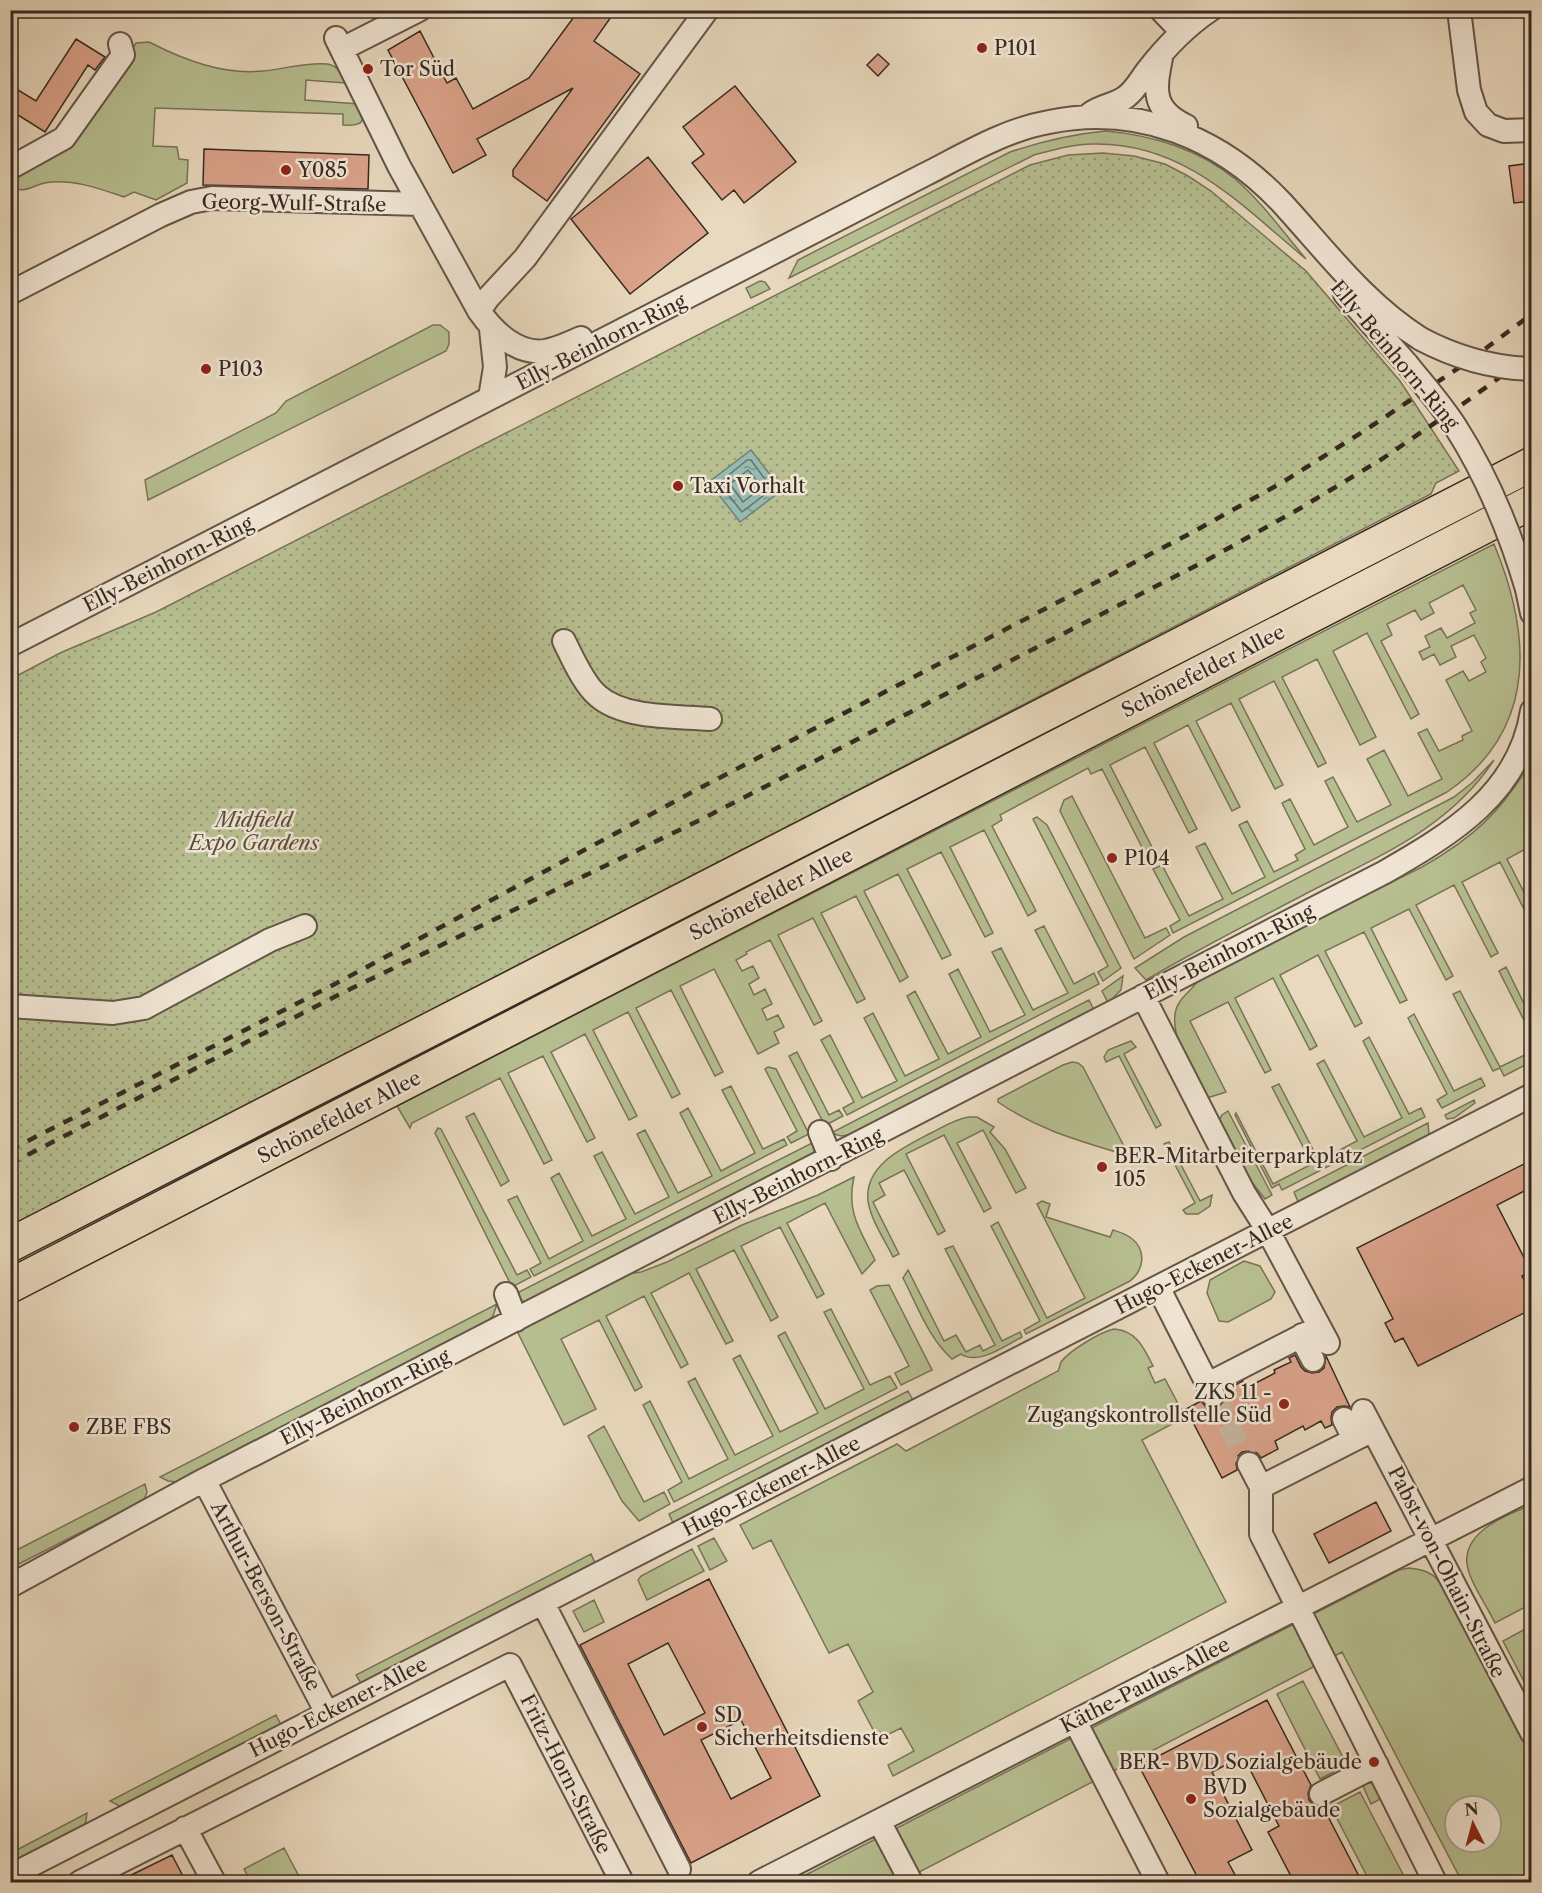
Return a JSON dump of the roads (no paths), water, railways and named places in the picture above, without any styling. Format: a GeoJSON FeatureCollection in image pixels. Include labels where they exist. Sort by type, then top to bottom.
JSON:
{"type":"FeatureCollection","features":[{"type":"Feature","properties":{"kind":"highway","name":"Schönefelder Allee"},"geometry":{"type":"LineString","coordinates":[[10,1245],[1532,464]]}},
{"type":"Feature","properties":{"kind":"highway","name":"Schönefelder Allee"},"geometry":{"type":"LineString","coordinates":[[10,1286],[1532,502]]}},
{"type":"Feature","properties":{"kind":"street","name":"Georg-Wulf-Straße"},"geometry":{"type":"LineString","coordinates":[[419,10],[339,44],[420,204],[485,320]]}},
{"type":"Feature","properties":{"kind":"street"},"geometry":{"type":"LineString","coordinates":[[490,399],[495,367],[485,320],[488,298],[525,258],[707,10]]}},
{"type":"Feature","properties":{"kind":"street"},"geometry":{"type":"LineString","coordinates":[[1161,10],[1182,32]]}},
{"type":"Feature","properties":{"kind":"street"},"geometry":{"type":"LineString","coordinates":[[1086,116],[1098,107],[1120,101],[1128,96],[1182,32],[1210,10]]}},
{"type":"Feature","properties":{"kind":"street"},"geometry":{"type":"LineString","coordinates":[[1459,10],[1469,90],[1476,112],[1488,125],[1504,131],[1532,130]]}},
{"type":"Feature","properties":{"kind":"street"},"geometry":{"type":"LineString","coordinates":[[10,168],[64,138],[123,55],[120,44]]}},
{"type":"Feature","properties":{"kind":"street","name":"Elly-Beinhorn-Ring"},"geometry":{"type":"LineString","coordinates":[[1162,53],[1156,89],[1162,108],[1179,123],[1198,132],[1208,144],[1267,187],[1358,288],[1400,326],[1449,353],[1482,363],[1532,369]]}},
{"type":"Feature","properties":{"kind":"street","name":"Elly-Beinhorn-Ring"},"geometry":{"type":"LineString","coordinates":[[10,645],[993,141],[1048,122],[1086,116],[1152,122],[1208,144]]}},
{"type":"Feature","properties":{"kind":"street","name":"Georg-Wulf-Straße"},"geometry":{"type":"LineString","coordinates":[[10,293],[161,214],[191,202],[212,198],[420,204]]}},
{"type":"Feature","properties":{"kind":"street","name":"Elly-Beinhorn-Ring"},"geometry":{"type":"LineString","coordinates":[[1308,232],[1317,260],[1407,364],[1453,423],[1476,462],[1506,526],[1527,589],[1532,613]]}},
{"type":"Feature","properties":{"kind":"street"},"geometry":{"type":"LineString","coordinates":[[485,320],[524,350],[544,351],[599,330],[617,333]]}},
{"type":"Feature","properties":{"kind":"street"},"geometry":{"type":"LineString","coordinates":[[564,641],[596,695],[608,704],[630,712],[710,718]]}},
{"type":"Feature","properties":{"kind":"street","name":"Elly-Beinhorn-Ring"},"geometry":{"type":"LineString","coordinates":[[10,1586],[204,1480],[831,1159],[1375,878],[1428,848],[1462,824],[1503,783],[1517,758],[1531,722]]}},
{"type":"Feature","properties":{"kind":"street"},"geometry":{"type":"LineString","coordinates":[[10,1006],[113,1013],[144,1008],[270,940],[305,926]]}},
{"type":"Feature","properties":{"kind":"street"},"geometry":{"type":"LineString","coordinates":[[1143,996],[1244,1193],[1268,1230],[1315,1341],[1211,1389],[1158,1287]]}},
{"type":"Feature","properties":{"kind":"street","name":"Hugo-Eckener-Allee"},"geometry":{"type":"LineString","coordinates":[[10,1876],[1532,1095]]}},
{"type":"Feature","properties":{"kind":"street"},"geometry":{"type":"LineString","coordinates":[[820,1132],[831,1159]]}},
{"type":"Feature","properties":{"kind":"street"},"geometry":{"type":"LineString","coordinates":[[506,1294],[516,1320]]}},
{"type":"Feature","properties":{"kind":"street","name":"Pabst-von-Ohain-Straße"},"geometry":{"type":"LineString","coordinates":[[1261,1487],[1359,1425],[1432,1539],[1482,1640],[1532,1733]]}},
{"type":"Feature","properties":{"kind":"street"},"geometry":{"type":"LineString","coordinates":[[1249,1464],[1261,1487],[1261,1534],[1435,1882]]}},
{"type":"Feature","properties":{"kind":"street","name":"Arthur-Berson-Straße"},"geometry":{"type":"LineString","coordinates":[[204,1480],[327,1713]]}},
{"type":"Feature","properties":{"kind":"street","name":"Käthe-Paulus-Allee"},"geometry":{"type":"LineString","coordinates":[[759,1882],[1532,1488]]}},
{"type":"Feature","properties":{"kind":"street"},"geometry":{"type":"LineString","coordinates":[[543,1603],[679,1869]]}},
{"type":"Feature","properties":{"kind":"street","name":"Fritz-Horn-Straße"},"geometry":{"type":"LineString","coordinates":[[185,1828],[510,1665],[622,1882]]}},
{"type":"Feature","properties":{"kind":"street"},"geometry":{"type":"LineString","coordinates":[[1075,1721],[1158,1882]]}},
{"type":"Feature","properties":{"kind":"street"},"geometry":{"type":"LineString","coordinates":[[1321,1794],[1377,1765]]}},
{"type":"Feature","properties":{"kind":"street"},"geometry":{"type":"LineString","coordinates":[[879,1821],[910,1882]]}},
{"type":"Feature","properties":{"kind":"street"},"geometry":{"type":"LineString","coordinates":[[80,1882],[185,1828],[214,1882]]}},
{"type":"Feature","properties":{"kind":"water"},"geometry":{"type":"Polygon","coordinates":[[[751,450],[782,490],[740,522],[709,482],[751,450]]]}},
{"type":"Feature","properties":{"kind":"tunnel"},"geometry":{"type":"LineString","coordinates":[[1213,1395],[1249,1464]]}},
{"type":"Feature","properties":{"kind":"railway"},"geometry":{"type":"LineString","coordinates":[[10,1150],[335,984],[698,789],[1193,532],[1283,482],[1364,431],[1466,363],[1532,314]]}},
{"type":"Feature","properties":{"kind":"railway"},"geometry":{"type":"LineString","coordinates":[[10,1164],[340,994],[700,820],[1209,559],[1382,459],[1532,354]]}},
{"type":"Feature","properties":{"kind":"place","name":"P101"},"geometry":{"type":"Point","coordinates":[982,48]}},
{"type":"Feature","properties":{"kind":"place","name":"Tor Süd"},"geometry":{"type":"Point","coordinates":[368,69]}},
{"type":"Feature","properties":{"kind":"place","name":"Y085"},"geometry":{"type":"Point","coordinates":[286,170]}},
{"type":"Feature","properties":{"kind":"place","name":"P103"},"geometry":{"type":"Point","coordinates":[206,369]}},
{"type":"Feature","properties":{"kind":"place","name":"Taxi Vorhalt"},"geometry":{"type":"Point","coordinates":[678,486]}},
{"type":"Feature","properties":{"kind":"place","name":"P104"},"geometry":{"type":"Point","coordinates":[1112,858]}},
{"type":"Feature","properties":{"kind":"place","name":"BER-Mitarbeiterparkplatz 105"},"geometry":{"type":"Point","coordinates":[1102,1167]}},
{"type":"Feature","properties":{"kind":"place","name":"ZKS 11 - Zugangskontrollstelle Süd"},"geometry":{"type":"Point","coordinates":[1284,1404]}},
{"type":"Feature","properties":{"kind":"place","name":"ZBE FBS"},"geometry":{"type":"Point","coordinates":[74,1427]}},
{"type":"Feature","properties":{"kind":"place","name":"SD Sicherheitsdienste"},"geometry":{"type":"Point","coordinates":[702,1727]}},
{"type":"Feature","properties":{"kind":"place","name":"BER- BVD Sozialgebäude"},"geometry":{"type":"Point","coordinates":[1374,1762]}},
{"type":"Feature","properties":{"kind":"place","name":"BVD Sozialgebäude"},"geometry":{"type":"Point","coordinates":[1191,1799]}},
{"type":"Feature","properties":{"kind":"park label","name":"Midfield Expo Gardens"},"geometry":{"type":"Point","coordinates":[254,832]}}]}
